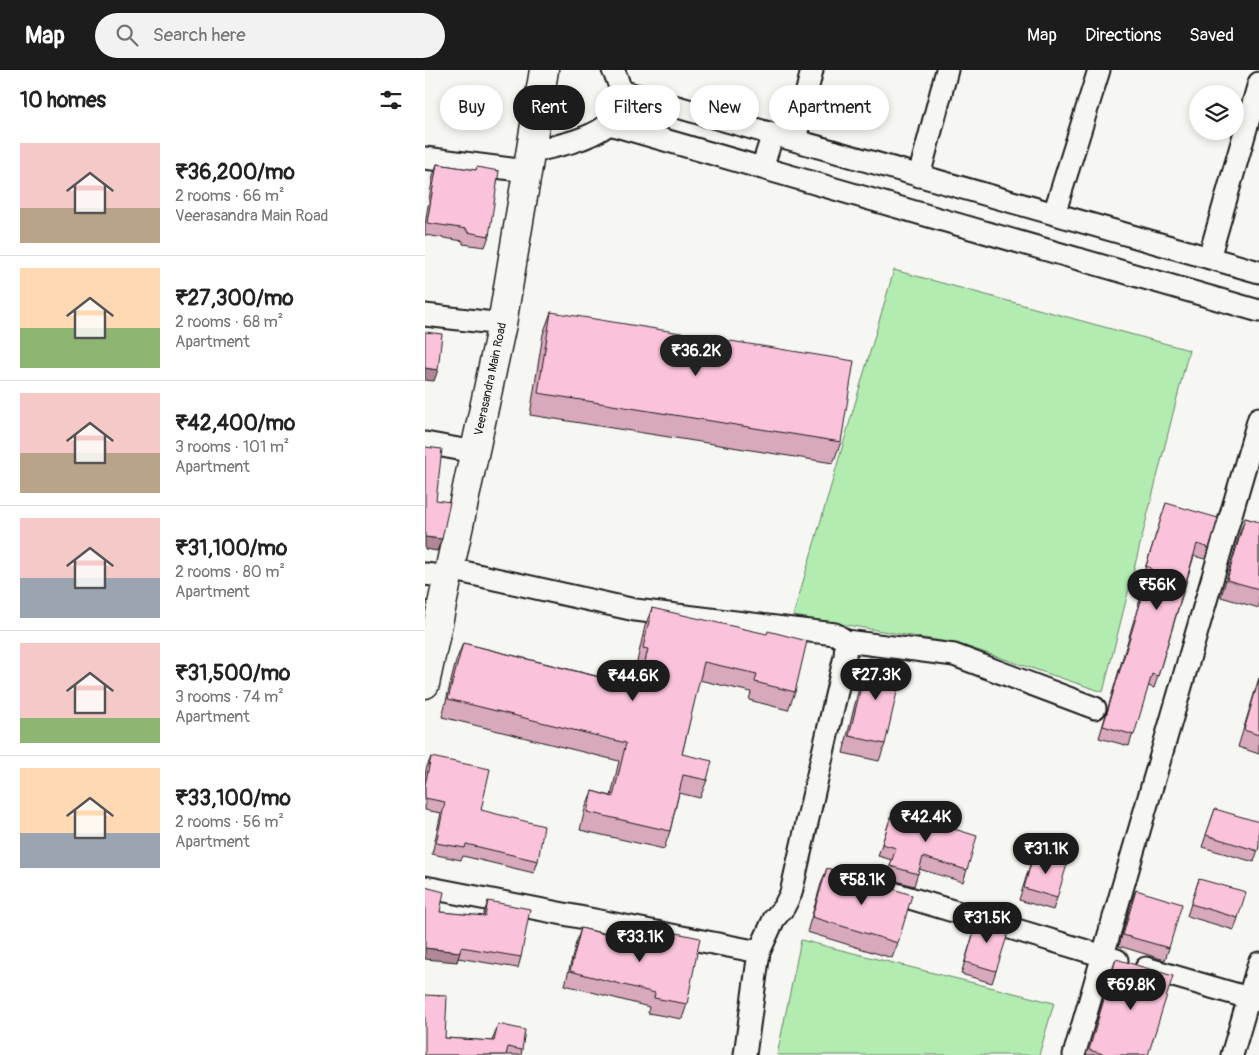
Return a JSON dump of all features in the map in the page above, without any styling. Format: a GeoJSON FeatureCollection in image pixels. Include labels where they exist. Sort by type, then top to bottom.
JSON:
{"type":"FeatureCollection","features":[{"type":"Feature","properties":{"kind":"street","name":"Veerasandra Main Road"},"geometry":{"type":"LineString","coordinates":[[425,684],[432,614],[441,574],[475,452],[502,324],[544,70]]}},
{"type":"Feature","properties":{"kind":"street"},"geometry":{"type":"LineString","coordinates":[[613,70],[619,85]]}},
{"type":"Feature","properties":{"kind":"street"},"geometry":{"type":"LineString","coordinates":[[795,140],[812,70]]}},
{"type":"Feature","properties":{"kind":"street"},"geometry":{"type":"LineString","coordinates":[[919,176],[947,70]]}},
{"type":"Feature","properties":{"kind":"street"},"geometry":{"type":"LineString","coordinates":[[1055,214],[1099,70]]}},
{"type":"Feature","properties":{"kind":"street"},"geometry":{"type":"LineString","coordinates":[[1209,258],[1259,82]]}},
{"type":"Feature","properties":{"kind":"street"},"geometry":{"type":"LineString","coordinates":[[680,108],[1259,272]]}},
{"type":"Feature","properties":{"kind":"street"},"geometry":{"type":"LineString","coordinates":[[425,158],[529,161],[601,130]]}},
{"type":"Feature","properties":{"kind":"street"},"geometry":{"type":"LineString","coordinates":[[630,130],[1259,311]]}},
{"type":"Feature","properties":{"kind":"street"},"geometry":{"type":"LineString","coordinates":[[762,168],[773,134]]}},
{"type":"Feature","properties":{"kind":"street"},"geometry":{"type":"LineString","coordinates":[[425,315],[502,324]]}},
{"type":"Feature","properties":{"kind":"street"},"geometry":{"type":"LineString","coordinates":[[1074,1055],[1259,418]]}},
{"type":"Feature","properties":{"kind":"street"},"geometry":{"type":"LineString","coordinates":[[425,443],[475,452]]}},
{"type":"Feature","properties":{"kind":"street"},"geometry":{"type":"LineString","coordinates":[[441,574],[635,610],[835,634],[846,641],[954,655],[1095,708]]}},
{"type":"Feature","properties":{"kind":"street"},"geometry":{"type":"LineString","coordinates":[[745,1055],[759,952],[774,920],[784,908],[791,892],[845,656],[846,641]]}},
{"type":"Feature","properties":{"kind":"street"},"geometry":{"type":"LineString","coordinates":[[866,886],[1254,999]]}},
{"type":"Feature","properties":{"kind":"street"},"geometry":{"type":"LineString","coordinates":[[425,887],[759,952]]}},
{"type":"Feature","properties":{"kind":"street"},"geometry":{"type":"LineString","coordinates":[[1232,1055],[1254,999],[1259,963]]}},
{"type":"Feature","properties":{"kind":"green space"},"geometry":{"type":"Polygon","coordinates":[[[894,270],[1189,350],[1103,692],[959,644],[793,616],[894,270]]]}},
{"type":"Feature","properties":{"kind":"green space"},"geometry":{"type":"Polygon","coordinates":[[[801,940],[1054,1003],[1039,1055],[777,1055],[801,940]]]}},
{"type":"Feature","properties":{"kind":"building"},"geometry":{"type":"Polygon","coordinates":[[[437,164],[476,170],[477,167],[499,171],[489,236],[467,232],[467,229],[427,223],[437,164]]]}},
{"type":"Feature","properties":{"kind":"building"},"geometry":{"type":"Polygon","coordinates":[[[551,312],[854,361],[841,442],[538,393],[551,312]]]}},
{"type":"Feature","properties":{"kind":"building"},"geometry":{"type":"Polygon","coordinates":[[[425,332],[442,334],[438,370],[425,368],[425,332]]]}},
{"type":"Feature","properties":{"kind":"building"},"geometry":{"type":"Polygon","coordinates":[[[425,447],[442,449],[436,500],[450,502],[442,539],[425,537],[425,447]]]}},
{"type":"Feature","properties":{"kind":"building"},"geometry":{"type":"Polygon","coordinates":[[[1166,503],[1218,518],[1209,548],[1197,544],[1158,676],[1152,674],[1134,735],[1103,726],[1151,568],[1146,566],[1166,503]]]}},
{"type":"Feature","properties":{"kind":"building"},"geometry":{"type":"Polygon","coordinates":[[[1245,518],[1259,522],[1259,589],[1227,580],[1245,518]]]}},
{"type":"Feature","properties":{"kind":"building"},"geometry":{"type":"Polygon","coordinates":[[[652,608],[767,634],[768,631],[807,641],[795,692],[755,682],[757,674],[704,662],[682,754],[712,761],[707,780],[683,775],[670,831],[587,812],[592,791],[613,797],[626,743],[448,699],[463,643],[639,687],[648,649],[643,648],[652,608]]]}},
{"type":"Feature","properties":{"kind":"building"},"geometry":{"type":"Polygon","coordinates":[[[868,658],[903,666],[885,744],[849,736],[868,658]]]}},
{"type":"Feature","properties":{"kind":"building"},"geometry":{"type":"Polygon","coordinates":[[[1259,679],[1259,735],[1244,730],[1259,679]]]}},
{"type":"Feature","properties":{"kind":"building"},"geometry":{"type":"Polygon","coordinates":[[[431,757],[490,769],[481,810],[544,826],[538,861],[466,844],[465,848],[436,843],[445,802],[425,798],[425,785],[431,757]]]}},
{"type":"Feature","properties":{"kind":"building"},"geometry":{"type":"Polygon","coordinates":[[[1215,809],[1259,822],[1258,851],[1206,835],[1215,809]]]}},
{"type":"Feature","properties":{"kind":"building"},"geometry":{"type":"Polygon","coordinates":[[[893,810],[977,836],[967,870],[923,857],[918,874],[890,866],[896,848],[882,844],[893,810]]]}},
{"type":"Feature","properties":{"kind":"building"},"geometry":{"type":"Polygon","coordinates":[[[1034,852],[1068,861],[1057,898],[1024,888],[1034,852]]]}},
{"type":"Feature","properties":{"kind":"building"},"geometry":{"type":"Polygon","coordinates":[[[827,868],[912,895],[898,943],[812,917],[827,868]]]}},
{"type":"Feature","properties":{"kind":"building"},"geometry":{"type":"Polygon","coordinates":[[[1199,879],[1246,892],[1238,918],[1191,904],[1199,879]]]}},
{"type":"Feature","properties":{"kind":"building"},"geometry":{"type":"Polygon","coordinates":[[[425,887],[444,892],[440,912],[485,916],[488,901],[530,909],[521,957],[461,947],[460,952],[425,948],[425,887]]]}},
{"type":"Feature","properties":{"kind":"building"},"geometry":{"type":"Polygon","coordinates":[[[1136,890],[1182,904],[1169,948],[1123,935],[1136,890]]]}},
{"type":"Feature","properties":{"kind":"building"},"geometry":{"type":"Polygon","coordinates":[[[978,918],[1010,927],[996,971],[965,962],[978,918]]]}},
{"type":"Feature","properties":{"kind":"building"},"geometry":{"type":"Polygon","coordinates":[[[581,928],[663,949],[667,931],[700,938],[687,1004],[654,998],[655,993],[570,971],[581,928]]]}},
{"type":"Feature","properties":{"kind":"building"},"geometry":{"type":"Polygon","coordinates":[[[1116,959],[1173,976],[1148,1055],[1107,1055],[1089,1050],[1116,959]]]}},
{"type":"Feature","properties":{"kind":"building"},"geometry":{"type":"Polygon","coordinates":[[[425,995],[447,996],[445,1038],[494,1041],[498,1024],[525,1030],[522,1050],[508,1047],[506,1055],[425,1055],[425,995]]]}}]}
